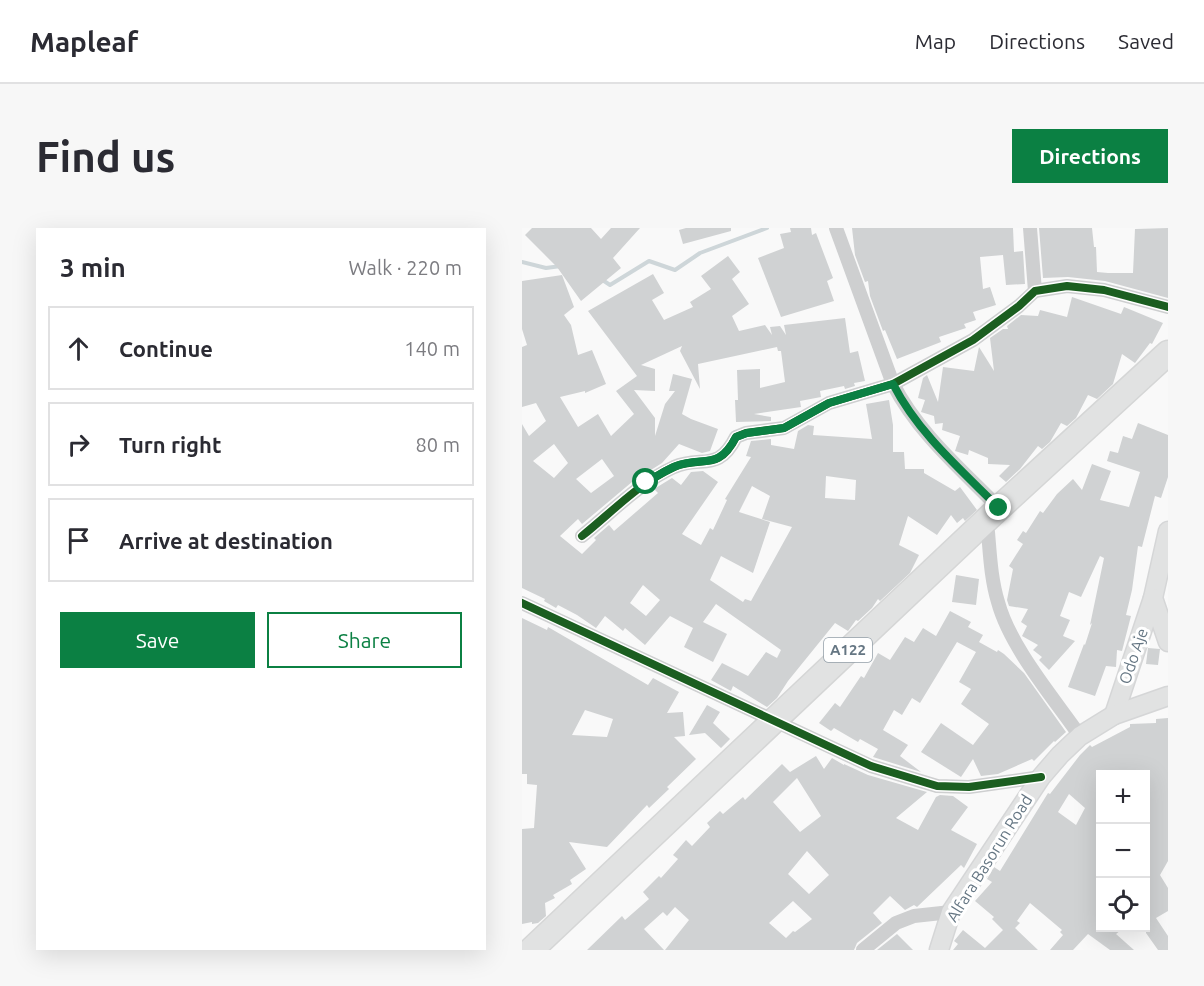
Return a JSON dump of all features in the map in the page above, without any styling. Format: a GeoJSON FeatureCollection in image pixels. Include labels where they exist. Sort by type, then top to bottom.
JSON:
{"type":"FeatureCollection","features":[{"type":"Feature","properties":{"kind":"highway","name":"A122"},"geometry":{"type":"LineString","coordinates":[[546,950],[999,508],[1168,353]]}},
{"type":"Feature","properties":{"kind":"highway","name":"A122"},"geometry":{"type":"LineString","coordinates":[[531,950],[1168,369]]}},
{"type":"Feature","properties":{"kind":"street"},"geometry":{"type":"LineString","coordinates":[[836,228],[893,384],[904,406],[933,441],[999,508]]}},
{"type":"Feature","properties":{"kind":"street"},"geometry":{"type":"LineString","coordinates":[[1030,228],[1035,291]]}},
{"type":"Feature","properties":{"kind":"street"},"geometry":{"type":"LineString","coordinates":[[582,536],[646,482],[676,466],[715,460],[729,450],[736,437],[747,433],[784,428],[829,403],[893,384],[973,340],[1019,306],[1035,291],[1068,286],[1104,290],[1168,307]]}},
{"type":"Feature","properties":{"kind":"street","name":"Odo Aje"},"geometry":{"type":"LineString","coordinates":[[1114,715],[1153,597],[1168,531]]}},
{"type":"Feature","properties":{"kind":"street"},"geometry":{"type":"LineString","coordinates":[[988,532],[996,591],[1007,626],[1080,736]]}},
{"type":"Feature","properties":{"kind":"street","name":"Odo Aje"},"geometry":{"type":"LineString","coordinates":[[1153,597],[1168,642]]}},
{"type":"Feature","properties":{"kind":"street"},"geometry":{"type":"LineString","coordinates":[[522,603],[871,766],[937,786],[969,788],[1041,777]]}},
{"type":"Feature","properties":{"kind":"street","name":"Alfara Basorun Road"},"geometry":{"type":"LineString","coordinates":[[939,950],[951,912],[1041,777],[1080,736],[1114,715],[1168,696]]}},
{"type":"Feature","properties":{"kind":"street"},"geometry":{"type":"LineString","coordinates":[[863,950],[896,923],[914,916],[951,912]]}},
{"type":"Feature","properties":{"kind":"building"},"geometry":{"type":"Polygon","coordinates":[[[532,228],[591,228],[601,239],[611,228],[640,228],[613,258],[621,268],[581,301],[557,267],[525,235],[532,228]]]}},
{"type":"Feature","properties":{"kind":"building"},"geometry":{"type":"Polygon","coordinates":[[[731,228],[731,231],[683,244],[679,230],[731,228]]]}},
{"type":"Feature","properties":{"kind":"building"},"geometry":{"type":"Polygon","coordinates":[[[790,228],[811,228],[812,235],[816,233],[833,278],[827,281],[834,301],[781,317],[758,258],[784,248],[780,234],[791,232],[790,228]]]}},
{"type":"Feature","properties":{"kind":"building"},"geometry":{"type":"Polygon","coordinates":[[[852,228],[1013,228],[1014,252],[1023,251],[1025,284],[1006,285],[1003,255],[980,257],[983,289],[990,287],[996,305],[973,312],[976,320],[964,324],[966,328],[939,337],[941,342],[897,359],[885,330],[883,331],[870,296],[868,281],[865,282],[855,255],[852,228]]]}},
{"type":"Feature","properties":{"kind":"building"},"geometry":{"type":"Polygon","coordinates":[[[1039,228],[1092,228],[1094,247],[1096,247],[1097,272],[1133,273],[1135,229],[1168,228],[1168,298],[1105,281],[1068,277],[1043,278],[1039,228]]]}},
{"type":"Feature","properties":{"kind":"building"},"geometry":{"type":"Polygon","coordinates":[[[728,256],[740,272],[732,279],[749,304],[732,316],[739,331],[765,325],[772,335],[770,327],[780,326],[786,335],[784,325],[845,318],[850,353],[858,351],[865,381],[854,383],[855,386],[845,389],[844,386],[820,391],[821,397],[800,401],[801,407],[754,414],[771,417],[771,421],[736,422],[737,370],[760,369],[760,388],[785,382],[781,351],[778,351],[777,347],[698,364],[700,389],[680,351],[682,346],[641,365],[655,369],[655,391],[634,390],[655,418],[655,436],[665,404],[675,391],[669,391],[673,374],[692,379],[682,414],[718,429],[710,451],[702,453],[679,444],[662,463],[632,482],[582,524],[578,519],[560,536],[582,554],[596,540],[594,538],[609,525],[614,531],[658,493],[654,489],[672,478],[681,485],[691,472],[703,471],[718,482],[682,534],[701,545],[710,528],[713,530],[727,500],[725,499],[751,457],[746,456],[751,441],[771,439],[771,445],[794,449],[798,431],[808,425],[814,426],[813,435],[872,439],[866,404],[889,400],[893,425],[893,452],[904,452],[905,469],[924,469],[924,473],[955,491],[960,487],[977,510],[965,521],[963,518],[957,523],[951,515],[937,535],[908,516],[899,545],[919,555],[910,573],[880,601],[878,599],[848,631],[835,623],[777,698],[767,707],[733,686],[731,691],[711,680],[722,663],[748,676],[766,652],[777,658],[781,650],[716,604],[703,622],[727,634],[713,662],[684,647],[693,628],[670,616],[645,645],[625,628],[623,631],[605,616],[596,628],[577,615],[558,605],[556,608],[544,601],[545,599],[522,588],[522,424],[529,436],[546,421],[536,403],[522,407],[522,347],[527,345],[522,329],[522,281],[562,275],[574,307],[564,315],[571,325],[578,355],[592,350],[606,384],[585,393],[585,391],[560,397],[578,427],[598,414],[611,436],[634,414],[616,391],[637,376],[588,311],[653,274],[664,293],[652,300],[664,320],[693,307],[690,302],[711,289],[701,276],[728,256]],[[554,444],[533,461],[554,478],[568,463],[554,444]],[[602,459],[576,479],[591,493],[614,476],[602,459]],[[826,476],[825,498],[855,500],[856,480],[826,476]],[[752,486],[739,512],[770,522],[753,573],[721,556],[710,580],[743,602],[745,599],[751,601],[792,527],[762,519],[770,496],[752,486]],[[643,585],[630,603],[646,616],[660,600],[643,585]]]}},
{"type":"Feature","properties":{"kind":"building"},"geometry":{"type":"Polygon","coordinates":[[[1072,297],[1121,314],[1124,307],[1163,323],[1152,344],[1150,343],[1135,363],[1122,354],[1113,384],[1097,399],[1088,395],[1076,418],[1067,426],[1061,423],[1050,442],[1042,449],[1038,446],[1020,469],[1006,482],[999,476],[1010,465],[988,464],[988,458],[969,450],[968,455],[955,451],[960,436],[942,430],[943,423],[935,424],[934,416],[921,412],[925,400],[918,398],[923,378],[927,375],[938,402],[943,367],[974,371],[979,347],[994,371],[990,338],[1003,329],[1008,329],[1007,326],[1021,315],[1038,316],[1040,310],[1067,317],[1072,297]]]}},
{"type":"Feature","properties":{"kind":"building"},"geometry":{"type":"Polygon","coordinates":[[[1138,423],[1168,435],[1168,477],[1161,498],[1155,496],[1142,547],[1138,546],[1126,615],[1131,616],[1122,651],[1117,650],[1116,667],[1106,666],[1095,696],[1068,687],[1092,623],[1090,625],[1104,558],[1100,556],[1081,597],[1069,592],[1060,616],[1070,620],[1063,636],[1075,641],[1049,670],[1039,660],[1042,657],[1033,650],[1038,645],[1022,636],[1027,626],[1021,622],[1028,609],[1009,606],[1007,600],[1013,569],[1009,566],[1023,544],[1017,540],[1023,531],[1026,533],[1040,511],[1043,513],[1057,494],[1073,479],[1082,490],[1092,464],[1111,471],[1100,500],[1129,507],[1140,472],[1107,461],[1110,451],[1118,453],[1123,436],[1132,439],[1138,423]]]}},
{"type":"Feature","properties":{"kind":"building"},"geometry":{"type":"Polygon","coordinates":[[[956,575],[979,579],[976,605],[952,602],[956,575]]]}},
{"type":"Feature","properties":{"kind":"building"},"geometry":{"type":"Polygon","coordinates":[[[950,611],[971,622],[968,627],[983,635],[979,642],[1004,654],[1024,673],[1066,732],[1034,761],[1032,759],[998,774],[981,776],[973,759],[961,777],[921,752],[941,723],[973,745],[989,724],[961,704],[971,689],[959,682],[976,652],[957,642],[920,703],[912,698],[902,715],[894,710],[883,730],[908,745],[900,756],[921,772],[873,757],[878,749],[860,739],[858,742],[834,728],[831,731],[819,723],[835,703],[840,707],[861,676],[864,678],[878,653],[890,660],[905,637],[914,642],[923,628],[936,636],[950,611]]]}},
{"type":"Feature","properties":{"kind":"building"},"geometry":{"type":"Polygon","coordinates":[[[522,618],[547,630],[548,627],[648,685],[653,678],[679,692],[667,713],[683,712],[685,736],[674,737],[696,759],[667,787],[669,789],[649,808],[647,805],[607,847],[569,842],[586,869],[570,880],[572,884],[553,895],[555,898],[545,903],[546,916],[538,923],[532,924],[532,922],[522,924],[522,829],[534,828],[537,785],[527,784],[527,774],[522,774],[522,618]],[[585,710],[572,735],[607,737],[613,719],[585,710]]]}},
{"type":"Feature","properties":{"kind":"building"},"geometry":{"type":"Polygon","coordinates":[[[1148,648],[1160,649],[1158,665],[1146,664],[1148,648]]]}},
{"type":"Feature","properties":{"kind":"building"},"geometry":{"type":"Polygon","coordinates":[[[707,705],[720,712],[713,723],[730,739],[721,748],[705,733],[689,735],[707,705]]]}},
{"type":"Feature","properties":{"kind":"building"},"geometry":{"type":"Polygon","coordinates":[[[1168,718],[1168,861],[1160,875],[1168,888],[1168,911],[1156,918],[1168,936],[1168,950],[1158,950],[1146,933],[1150,932],[1150,770],[1096,770],[1096,932],[1119,932],[1116,934],[1134,950],[1110,950],[1088,934],[1073,950],[1050,950],[1063,935],[1060,932],[1062,930],[1030,903],[1017,921],[1020,923],[1015,928],[1038,950],[953,950],[958,944],[954,941],[963,930],[985,948],[1003,930],[992,919],[994,917],[975,901],[992,882],[987,879],[994,867],[1000,871],[1048,793],[1050,794],[1080,755],[1090,745],[1092,747],[1130,727],[1130,724],[1156,723],[1156,719],[1168,718]],[[1069,794],[1058,812],[1076,825],[1085,808],[1069,794]]]}},
{"type":"Feature","properties":{"kind":"building"},"geometry":{"type":"Polygon","coordinates":[[[816,756],[824,769],[832,758],[868,775],[927,792],[896,818],[918,830],[936,797],[953,796],[968,807],[951,830],[977,844],[964,868],[961,865],[917,907],[914,905],[905,910],[890,896],[873,913],[882,923],[857,943],[854,950],[665,950],[689,920],[675,907],[667,916],[663,912],[644,929],[664,950],[587,950],[622,916],[625,920],[649,899],[643,892],[659,876],[661,878],[678,859],[673,855],[686,840],[692,846],[710,827],[707,823],[720,811],[723,814],[743,797],[745,800],[782,764],[790,772],[816,756]],[[797,778],[773,802],[800,832],[821,816],[797,778]],[[807,851],[788,874],[809,894],[829,875],[807,851]],[[793,901],[769,923],[786,938],[812,919],[793,901]]]}},
{"type":"Feature","properties":{"kind":"building"},"geometry":{"type":"Polygon","coordinates":[[[897,934],[913,950],[877,950],[897,934]]]}},
{"type":"Feature","properties":{"kind":"waterway"},"geometry":{"type":"LineString","coordinates":[[601,279],[610,285],[649,261],[675,270],[700,253],[767,228]]}},
{"type":"Feature","properties":{"kind":"waterway"},"geometry":{"type":"LineString","coordinates":[[522,262],[546,268],[561,266]]}},
{"type":"Feature","properties":{"kind":"cycle path"},"geometry":{"type":"LineString","coordinates":[[582,536],[637,490],[661,474],[684,464],[716,459],[723,455],[736,437],[746,433],[784,428],[829,403],[893,384],[973,340],[1019,306],[1035,291],[1067,286],[1104,290],[1168,307]]}},
{"type":"Feature","properties":{"kind":"cycle path"},"geometry":{"type":"LineString","coordinates":[[522,603],[871,766],[937,786],[969,787],[1041,777]]}},
{"type":"Feature","properties":{"kind":"route"},"geometry":{"type":"LineString","coordinates":[[646,482],[676,466],[715,460],[729,450],[736,437],[747,433],[784,428],[829,403],[893,384],[904,406],[933,441],[999,508]]}}]}
